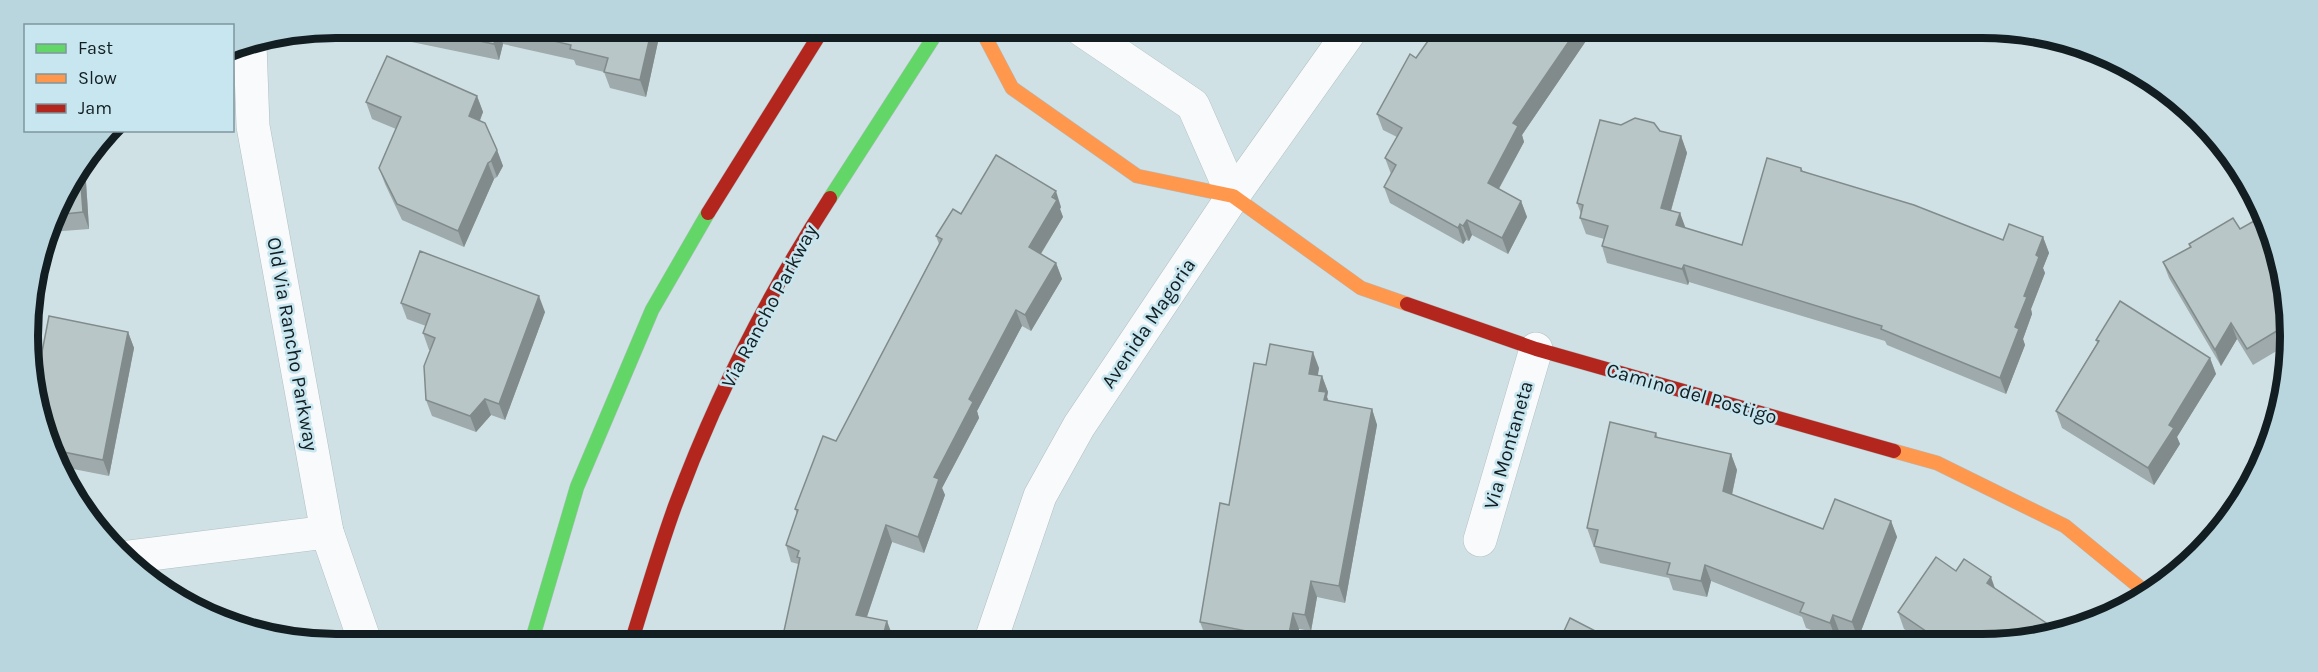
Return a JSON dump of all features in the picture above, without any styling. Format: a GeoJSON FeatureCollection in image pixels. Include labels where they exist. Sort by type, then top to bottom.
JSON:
{"type":"FeatureCollection","features":[{"type":"Feature","properties":{"kind":"main road"},"geometry":{"type":"LineString","coordinates":[[533,634],[577,487],[652,310],[715,200],[818,38]]}},
{"type":"Feature","properties":{"kind":"main road","name":"Via Rancho Parkway"},"geometry":{"type":"LineString","coordinates":[[634,634],[675,506],[737,359],[806,235],[933,38]]}},
{"type":"Feature","properties":{"kind":"main road"},"geometry":{"type":"LineString","coordinates":[[986,38],[1012,88],[1137,176],[1233,196]]}},
{"type":"Feature","properties":{"kind":"main road","name":"Camino del Postigo"},"geometry":{"type":"LineString","coordinates":[[1233,196],[1361,288],[1536,349],[1937,463],[2065,526],[2141,588]]}},
{"type":"Feature","properties":{"kind":"street"},"geometry":{"type":"LineString","coordinates":[[1094,38],[1193,105],[1233,196]]}},
{"type":"Feature","properties":{"kind":"street","name":"Avenida Magoria"},"geometry":{"type":"LineString","coordinates":[[993,634],[1040,496],[1079,426],[1233,196],[1345,38]]}},
{"type":"Feature","properties":{"kind":"street","name":"Old Via Rancho Parkway"},"geometry":{"type":"LineString","coordinates":[[250,50],[253,126],[327,532],[362,634]]}},
{"type":"Feature","properties":{"kind":"street","name":"Via Montaneta"},"geometry":{"type":"LineString","coordinates":[[1480,540],[1536,349]]}},
{"type":"Feature","properties":{"kind":"street"},"geometry":{"type":"LineString","coordinates":[[135,556],[327,532]]}},
{"type":"Feature","properties":{"kind":"building"},"geometry":{"type":"Polygon","coordinates":[[[466,38],[495,38],[494,44],[466,38]]]}},
{"type":"Feature","properties":{"kind":"building"},"geometry":{"type":"Polygon","coordinates":[[[541,38],[650,38],[640,80],[604,72],[608,58],[570,49],[571,45],[541,38]]]}},
{"type":"Feature","properties":{"kind":"building"},"geometry":{"type":"Polygon","coordinates":[[[1430,38],[1571,38],[1513,123],[1518,126],[1488,183],[1521,201],[1502,238],[1467,220],[1463,226],[1460,224],[1458,228],[1384,187],[1396,165],[1385,158],[1402,128],[1377,114],[1410,54],[1416,58],[1430,38]]]}},
{"type":"Feature","properties":{"kind":"building"},"geometry":{"type":"Polygon","coordinates":[[[387,56],[477,96],[469,116],[485,123],[497,150],[488,163],[458,231],[397,204],[379,168],[401,117],[366,102],[387,56]]]}},
{"type":"Feature","properties":{"kind":"building"},"geometry":{"type":"Polygon","coordinates":[[[1635,118],[1654,123],[1660,131],[1681,136],[1661,208],[1680,213],[1676,225],[1742,245],[1767,158],[1801,168],[1801,171],[1914,205],[2003,240],[2009,224],[2043,237],[2036,255],[2039,257],[2024,296],[2027,297],[2015,327],[2019,329],[2000,378],[1881,329],[1882,326],[1684,265],[1682,269],[1602,246],[1608,226],[1580,218],[1583,205],[1577,203],[1600,120],[1621,125],[1635,118]]]}},
{"type":"Feature","properties":{"kind":"building"},"geometry":{"type":"Polygon","coordinates":[[[996,155],[1056,191],[1052,197],[1057,200],[1029,247],[1056,263],[1025,315],[1016,310],[969,399],[973,402],[934,477],[939,479],[918,537],[886,525],[856,615],[887,621],[884,634],[783,634],[800,558],[797,557],[799,551],[786,545],[798,510],[795,509],[823,436],[836,441],[942,239],[936,236],[953,209],[961,214],[996,155]]]}},
{"type":"Feature","properties":{"kind":"building"},"geometry":{"type":"Polygon","coordinates":[[[81,181],[83,212],[64,214],[81,181]]]}},
{"type":"Feature","properties":{"kind":"building"},"geometry":{"type":"Polygon","coordinates":[[[2233,218],[2240,229],[2257,219],[2275,278],[2280,329],[2247,349],[2231,323],[2215,350],[2163,262],[2191,247],[2189,244],[2233,218]]]}},
{"type":"Feature","properties":{"kind":"building"},"geometry":{"type":"Polygon","coordinates":[[[420,251],[539,296],[499,404],[485,399],[470,416],[426,400],[424,366],[435,338],[423,333],[430,314],[401,303],[420,251]]]}},
{"type":"Feature","properties":{"kind":"building"},"geometry":{"type":"Polygon","coordinates":[[[2120,301],[2210,358],[2169,425],[2174,428],[2148,468],[2056,411],[2099,341],[2096,340],[2120,301]]]}},
{"type":"Feature","properties":{"kind":"building"},"geometry":{"type":"Polygon","coordinates":[[[49,316],[128,332],[103,460],[61,451],[43,394],[39,367],[49,316]]]}},
{"type":"Feature","properties":{"kind":"building"},"geometry":{"type":"Polygon","coordinates":[[[1270,344],[1313,352],[1309,374],[1322,376],[1319,391],[1326,392],[1324,400],[1372,409],[1339,586],[1311,581],[1305,615],[1293,613],[1289,634],[1262,634],[1200,622],[1220,503],[1229,505],[1254,363],[1266,365],[1270,344]]]}},
{"type":"Feature","properties":{"kind":"building"},"geometry":{"type":"Polygon","coordinates":[[[1610,422],[1656,433],[1655,437],[1731,454],[1723,491],[1823,529],[1835,499],[1891,521],[1852,622],[1833,615],[1830,623],[1800,612],[1804,603],[1705,565],[1701,581],[1667,574],[1670,563],[1594,546],[1598,530],[1587,528],[1610,422]]]}},
{"type":"Feature","properties":{"kind":"building"},"geometry":{"type":"Polygon","coordinates":[[[1936,557],[1956,571],[1964,559],[1991,577],[1987,583],[2051,626],[2002,634],[1930,634],[1898,612],[1936,557]]]}},
{"type":"Feature","properties":{"kind":"building"},"geometry":{"type":"Polygon","coordinates":[[[182,591],[214,608],[204,604],[182,591]]]}},
{"type":"Feature","properties":{"kind":"building"},"geometry":{"type":"Polygon","coordinates":[[[1570,618],[1601,634],[1563,634],[1570,618]]]}},
{"type":"Feature","properties":{"kind":"traffic: fast"},"geometry":{"type":"LineString","coordinates":[[830,198],[933,38]]}},
{"type":"Feature","properties":{"kind":"traffic: fast"},"geometry":{"type":"LineString","coordinates":[[534,634],[577,487],[652,310],[708,213]]}},
{"type":"Feature","properties":{"kind":"traffic: slow"},"geometry":{"type":"LineString","coordinates":[[986,38],[1012,88],[1137,176],[1233,196],[1361,288],[1407,304]]}},
{"type":"Feature","properties":{"kind":"traffic: slow"},"geometry":{"type":"LineString","coordinates":[[1894,451],[1937,463],[2065,526],[2141,588]]}},
{"type":"Feature","properties":{"kind":"traffic: jam"},"geometry":{"type":"LineString","coordinates":[[708,213],[817,38]]}},
{"type":"Feature","properties":{"kind":"traffic: jam"},"geometry":{"type":"LineString","coordinates":[[634,634],[669,523],[707,426],[764,309],[830,198]]}},
{"type":"Feature","properties":{"kind":"traffic: jam"},"geometry":{"type":"LineString","coordinates":[[1407,304],[1536,349],[1894,451]]}}]}
